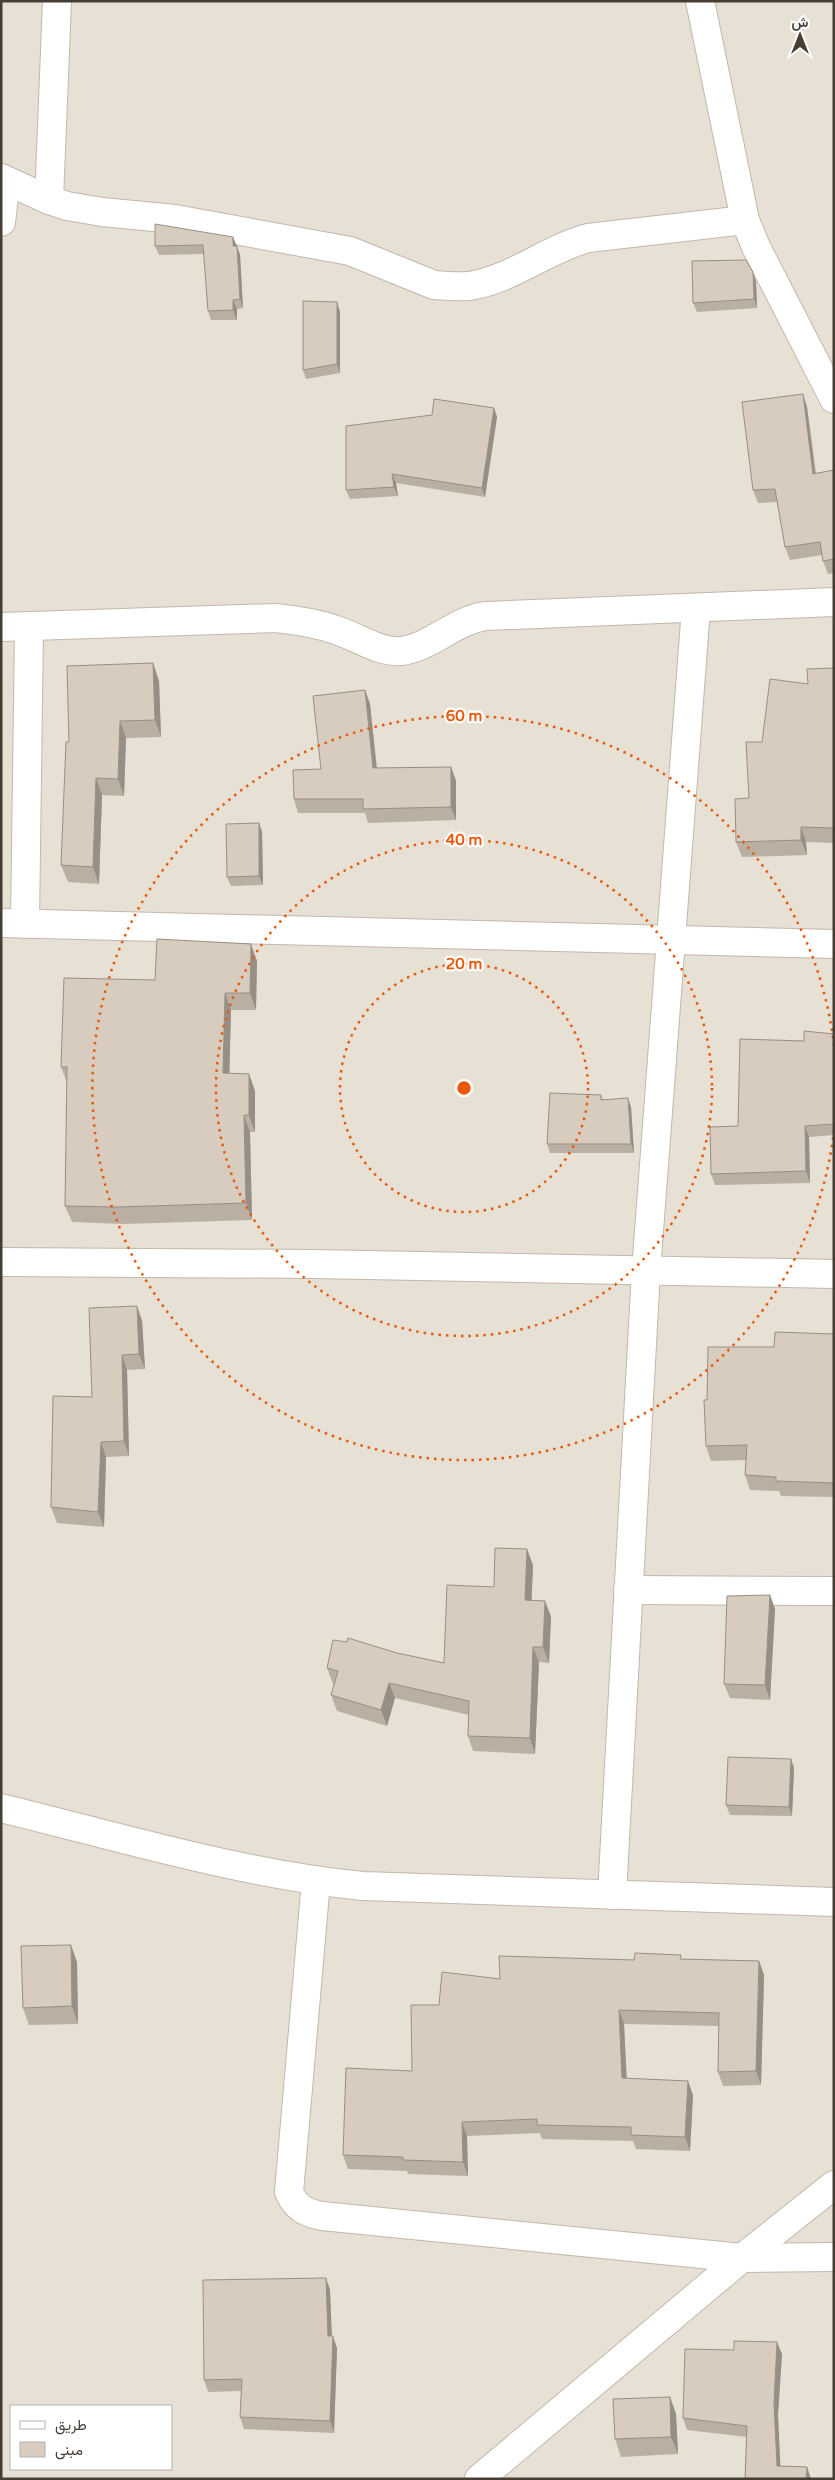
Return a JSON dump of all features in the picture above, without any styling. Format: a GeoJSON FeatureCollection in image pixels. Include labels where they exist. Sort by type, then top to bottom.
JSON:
{"type":"FeatureCollection","features":[{"type":"Feature","properties":{"kind":"street"},"geometry":{"type":"LineString","coordinates":[[49,200],[57,1]]}},
{"type":"Feature","properties":{"kind":"street"},"geometry":{"type":"LineString","coordinates":[[700,1],[745,220],[761,256],[830,381]]}},
{"type":"Feature","properties":{"kind":"street"},"geometry":{"type":"LineString","coordinates":[[1,222],[4,179],[49,200],[102,212],[175,219],[350,251],[434,285],[470,286],[499,277],[572,242],[588,238],[745,220]]}},
{"type":"Feature","properties":{"kind":"street"},"geometry":{"type":"LineString","coordinates":[[1,627],[29,628],[275,618],[298,620],[336,630],[388,650],[399,651],[412,649],[475,617],[834,602]]}},
{"type":"Feature","properties":{"kind":"street"},"geometry":{"type":"LineString","coordinates":[[612,1895],[646,1271],[669,941],[696,608]]}},
{"type":"Feature","properties":{"kind":"street"},"geometry":{"type":"LineString","coordinates":[[29,628],[13,923],[834,944]]}},
{"type":"Feature","properties":{"kind":"street"},"geometry":{"type":"LineString","coordinates":[[1,1262],[314,1264],[834,1274]]}},
{"type":"Feature","properties":{"kind":"street"},"geometry":{"type":"LineString","coordinates":[[628,1590],[834,1591]]}},
{"type":"Feature","properties":{"kind":"street"},"geometry":{"type":"LineString","coordinates":[[1,1808],[181,1852],[316,1881],[363,1886],[834,1902]]}},
{"type":"Feature","properties":{"kind":"street"},"geometry":{"type":"LineString","coordinates":[[316,1881],[289,2192],[294,2203],[306,2213],[742,2258],[834,2257]]}},
{"type":"Feature","properties":{"kind":"street"},"geometry":{"type":"LineString","coordinates":[[479,2479],[742,2258],[834,2184]]}},
{"type":"Feature","properties":{"kind":"shaded area"},"geometry":{"type":"Polygon","coordinates":[[[1,1],[834,1],[834,2479],[1,2479],[1,1]]]}},
{"type":"Feature","properties":{"kind":"building"},"geometry":{"type":"Polygon","coordinates":[[[155,224],[233,237],[233,246],[237,246],[240,299],[233,300],[233,310],[208,311],[203,245],[155,246],[155,224]]]}},
{"type":"Feature","properties":{"kind":"building"},"geometry":{"type":"Polygon","coordinates":[[[746,260],[753,272],[754,299],[693,303],[692,261],[746,260]]]}},
{"type":"Feature","properties":{"kind":"building"},"geometry":{"type":"Polygon","coordinates":[[[303,301],[337,302],[337,364],[303,370],[303,301]]]}},
{"type":"Feature","properties":{"kind":"building"},"geometry":{"type":"Polygon","coordinates":[[[803,394],[813,474],[834,470],[834,559],[823,561],[820,542],[785,547],[775,489],[753,490],[742,402],[803,394]]]}},
{"type":"Feature","properties":{"kind":"building"},"geometry":{"type":"Polygon","coordinates":[[[434,399],[494,408],[482,488],[392,474],[394,487],[346,490],[346,426],[432,415],[434,399]]]}},
{"type":"Feature","properties":{"kind":"building"},"geometry":{"type":"Polygon","coordinates":[[[153,663],[155,720],[120,721],[118,779],[96,778],[93,867],[61,865],[66,742],[69,742],[67,666],[153,663]]]}},
{"type":"Feature","properties":{"kind":"building"},"geometry":{"type":"Polygon","coordinates":[[[834,668],[834,828],[801,827],[801,840],[736,842],[735,799],[749,798],[746,742],[762,742],[770,679],[808,684],[807,669],[834,668]]]}},
{"type":"Feature","properties":{"kind":"building"},"geometry":{"type":"Polygon","coordinates":[[[365,690],[373,768],[451,767],[451,807],[363,809],[363,799],[294,799],[293,770],[321,769],[313,696],[365,690]]]}},
{"type":"Feature","properties":{"kind":"building"},"geometry":{"type":"Polygon","coordinates":[[[259,823],[259,876],[227,877],[226,824],[259,823]]]}},
{"type":"Feature","properties":{"kind":"building"},"geometry":{"type":"Polygon","coordinates":[[[157,939],[251,944],[250,993],[225,993],[223,1073],[249,1074],[249,1115],[244,1115],[246,1203],[117,1207],[65,1206],[67,1067],[61,1067],[64,978],[155,980],[157,939]]]}},
{"type":"Feature","properties":{"kind":"building"},"geometry":{"type":"Polygon","coordinates":[[[804,1031],[834,1034],[834,1124],[805,1126],[806,1171],[711,1174],[710,1127],[738,1126],[740,1039],[804,1041],[804,1031]]]}},
{"type":"Feature","properties":{"kind":"building"},"geometry":{"type":"Polygon","coordinates":[[[550,1093],[601,1095],[601,1100],[628,1098],[631,1144],[547,1144],[550,1093]]]}},
{"type":"Feature","properties":{"kind":"building"},"geometry":{"type":"Polygon","coordinates":[[[137,1306],[139,1354],[122,1355],[124,1441],[101,1442],[98,1512],[51,1507],[53,1396],[92,1397],[89,1308],[137,1306]]]}},
{"type":"Feature","properties":{"kind":"building"},"geometry":{"type":"Polygon","coordinates":[[[775,1332],[834,1334],[834,1483],[776,1481],[776,1477],[745,1475],[747,1445],[706,1446],[704,1400],[707,1400],[708,1347],[774,1347],[775,1332]]]}},
{"type":"Feature","properties":{"kind":"building"},"geometry":{"type":"Polygon","coordinates":[[[495,1548],[527,1549],[525,1600],[545,1601],[543,1647],[533,1647],[530,1738],[468,1736],[469,1701],[389,1683],[381,1710],[331,1695],[338,1671],[327,1668],[333,1640],[347,1642],[348,1638],[397,1653],[444,1663],[447,1585],[494,1587],[495,1548]]]}},
{"type":"Feature","properties":{"kind":"building"},"geometry":{"type":"Polygon","coordinates":[[[770,1595],[765,1685],[724,1684],[727,1596],[770,1595]]]}},
{"type":"Feature","properties":{"kind":"building"},"geometry":{"type":"Polygon","coordinates":[[[728,1757],[791,1759],[789,1807],[726,1805],[728,1757]]]}},
{"type":"Feature","properties":{"kind":"building"},"geometry":{"type":"Polygon","coordinates":[[[71,1945],[72,2006],[23,2008],[21,1946],[71,1945]]]}},
{"type":"Feature","properties":{"kind":"building"},"geometry":{"type":"Polygon","coordinates":[[[635,1953],[681,1955],[680,1959],[759,1961],[756,2071],[718,2072],[719,2013],[619,2010],[622,2078],[688,2081],[685,2137],[631,2135],[631,2127],[537,2125],[537,2119],[462,2122],[463,2162],[343,2155],[346,2068],[412,2071],[411,2005],[439,2005],[442,1972],[500,1979],[499,1956],[634,1960],[635,1953]]]}},
{"type":"Feature","properties":{"kind":"building"},"geometry":{"type":"Polygon","coordinates":[[[326,2278],[328,2336],[333,2336],[330,2421],[240,2417],[242,2379],[204,2380],[203,2280],[326,2278]]]}},
{"type":"Feature","properties":{"kind":"building"},"geometry":{"type":"Polygon","coordinates":[[[734,2341],[777,2342],[774,2403],[777,2466],[807,2467],[806,2479],[745,2479],[747,2426],[683,2418],[685,2349],[734,2350],[734,2341]]]}},
{"type":"Feature","properties":{"kind":"building"},"geometry":{"type":"Polygon","coordinates":[[[670,2397],[671,2437],[615,2439],[613,2399],[670,2397]]]}}]}
